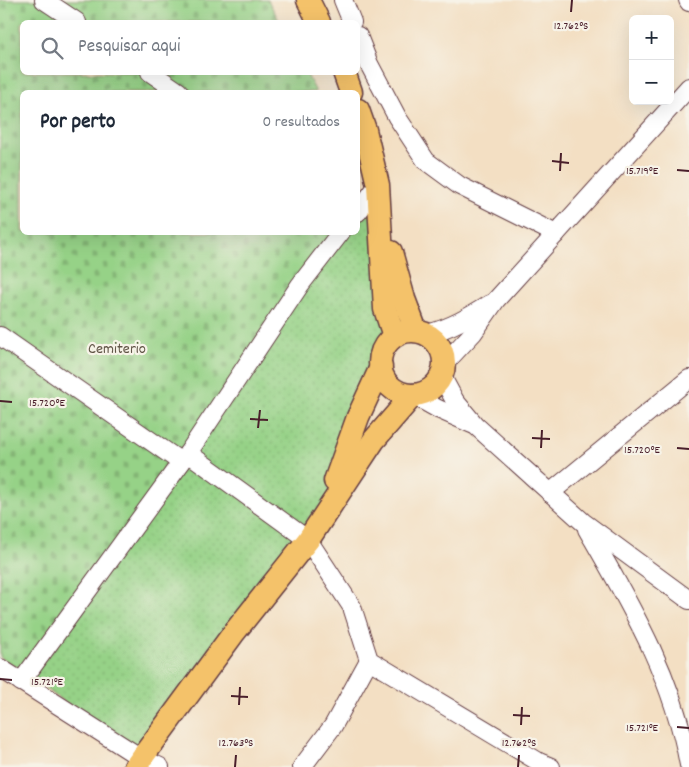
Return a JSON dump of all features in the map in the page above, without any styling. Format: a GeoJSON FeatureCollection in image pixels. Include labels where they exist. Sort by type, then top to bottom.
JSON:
{"type":"FeatureCollection","features":[{"type":"Feature","properties":{"kind":"main road"},"geometry":{"type":"LineString","coordinates":[[308,0],[318,20]]}},
{"type":"Feature","properties":{"kind":"main road"},"geometry":{"type":"LineString","coordinates":[[345,75],[350,90]]}},
{"type":"Feature","properties":{"kind":"main road"},"geometry":{"type":"LineString","coordinates":[[360,116],[378,185],[385,309],[394,336]]}},
{"type":"Feature","properties":{"kind":"main road"},"geometry":{"type":"LineString","coordinates":[[380,367],[384,378],[391,387],[402,393],[413,395],[435,386],[443,370],[440,347],[422,332],[404,299],[381,220]]}},
{"type":"Feature","properties":{"kind":"main road"},"geometry":{"type":"LineString","coordinates":[[313,532],[342,464],[358,417],[380,367],[381,356],[386,345],[394,336],[404,331],[422,332]]}},
{"type":"Feature","properties":{"kind":"main road"},"geometry":{"type":"LineString","coordinates":[[145,764],[233,634],[313,532],[374,440],[413,395]]}},
{"type":"Feature","properties":{"kind":"street"},"geometry":{"type":"LineString","coordinates":[[44,0],[74,20]]}},
{"type":"Feature","properties":{"kind":"street"},"geometry":{"type":"LineString","coordinates":[[343,0],[351,20]]}},
{"type":"Feature","properties":{"kind":"street"},"geometry":{"type":"LineString","coordinates":[[360,41],[397,116],[426,162],[460,186],[556,234]]}},
{"type":"Feature","properties":{"kind":"street"},"geometry":{"type":"LineString","coordinates":[[154,75],[176,90]]}},
{"type":"Feature","properties":{"kind":"street"},"geometry":{"type":"LineString","coordinates":[[689,87],[496,300],[473,333],[443,370],[455,401],[475,425],[583,522],[689,600]]}},
{"type":"Feature","properties":{"kind":"street"},"geometry":{"type":"LineString","coordinates":[[360,209],[378,185]]}},
{"type":"Feature","properties":{"kind":"street"},"geometry":{"type":"LineString","coordinates":[[21,682],[185,458],[300,284],[339,235]]}},
{"type":"Feature","properties":{"kind":"street"},"geometry":{"type":"LineString","coordinates":[[422,332],[445,329],[465,320],[496,300]]}},
{"type":"Feature","properties":{"kind":"street"},"geometry":{"type":"LineString","coordinates":[[0,336],[185,458],[313,532],[352,607],[369,660],[539,762],[551,767]]}},
{"type":"Feature","properties":{"kind":"street"},"geometry":{"type":"LineString","coordinates":[[550,493],[689,379]]}},
{"type":"Feature","properties":{"kind":"street"},"geometry":{"type":"LineString","coordinates":[[413,395],[438,409],[475,425]]}},
{"type":"Feature","properties":{"kind":"street"},"geometry":{"type":"LineString","coordinates":[[583,522],[632,607],[662,671],[684,737],[689,765]]}},
{"type":"Feature","properties":{"kind":"street"},"geometry":{"type":"LineString","coordinates":[[302,767],[333,726],[369,660]]}},
{"type":"Feature","properties":{"kind":"street"},"geometry":{"type":"LineString","coordinates":[[0,668],[145,764]]}},
{"type":"Feature","properties":{"kind":"green space","name":"Cemiterio"},"geometry":{"type":"Polygon","coordinates":[[[0,0],[268,0],[279,20],[20,20],[20,75],[307,75],[315,90],[20,90],[20,235],[340,235],[27,675],[0,657],[0,0]]]}},
{"type":"Feature","properties":{"kind":"green space"},"geometry":{"type":"Polygon","coordinates":[[[378,185],[394,336],[384,350],[381,367],[318,523],[141,758],[27,675],[340,235],[360,235],[360,209],[378,185]]]}}]}
